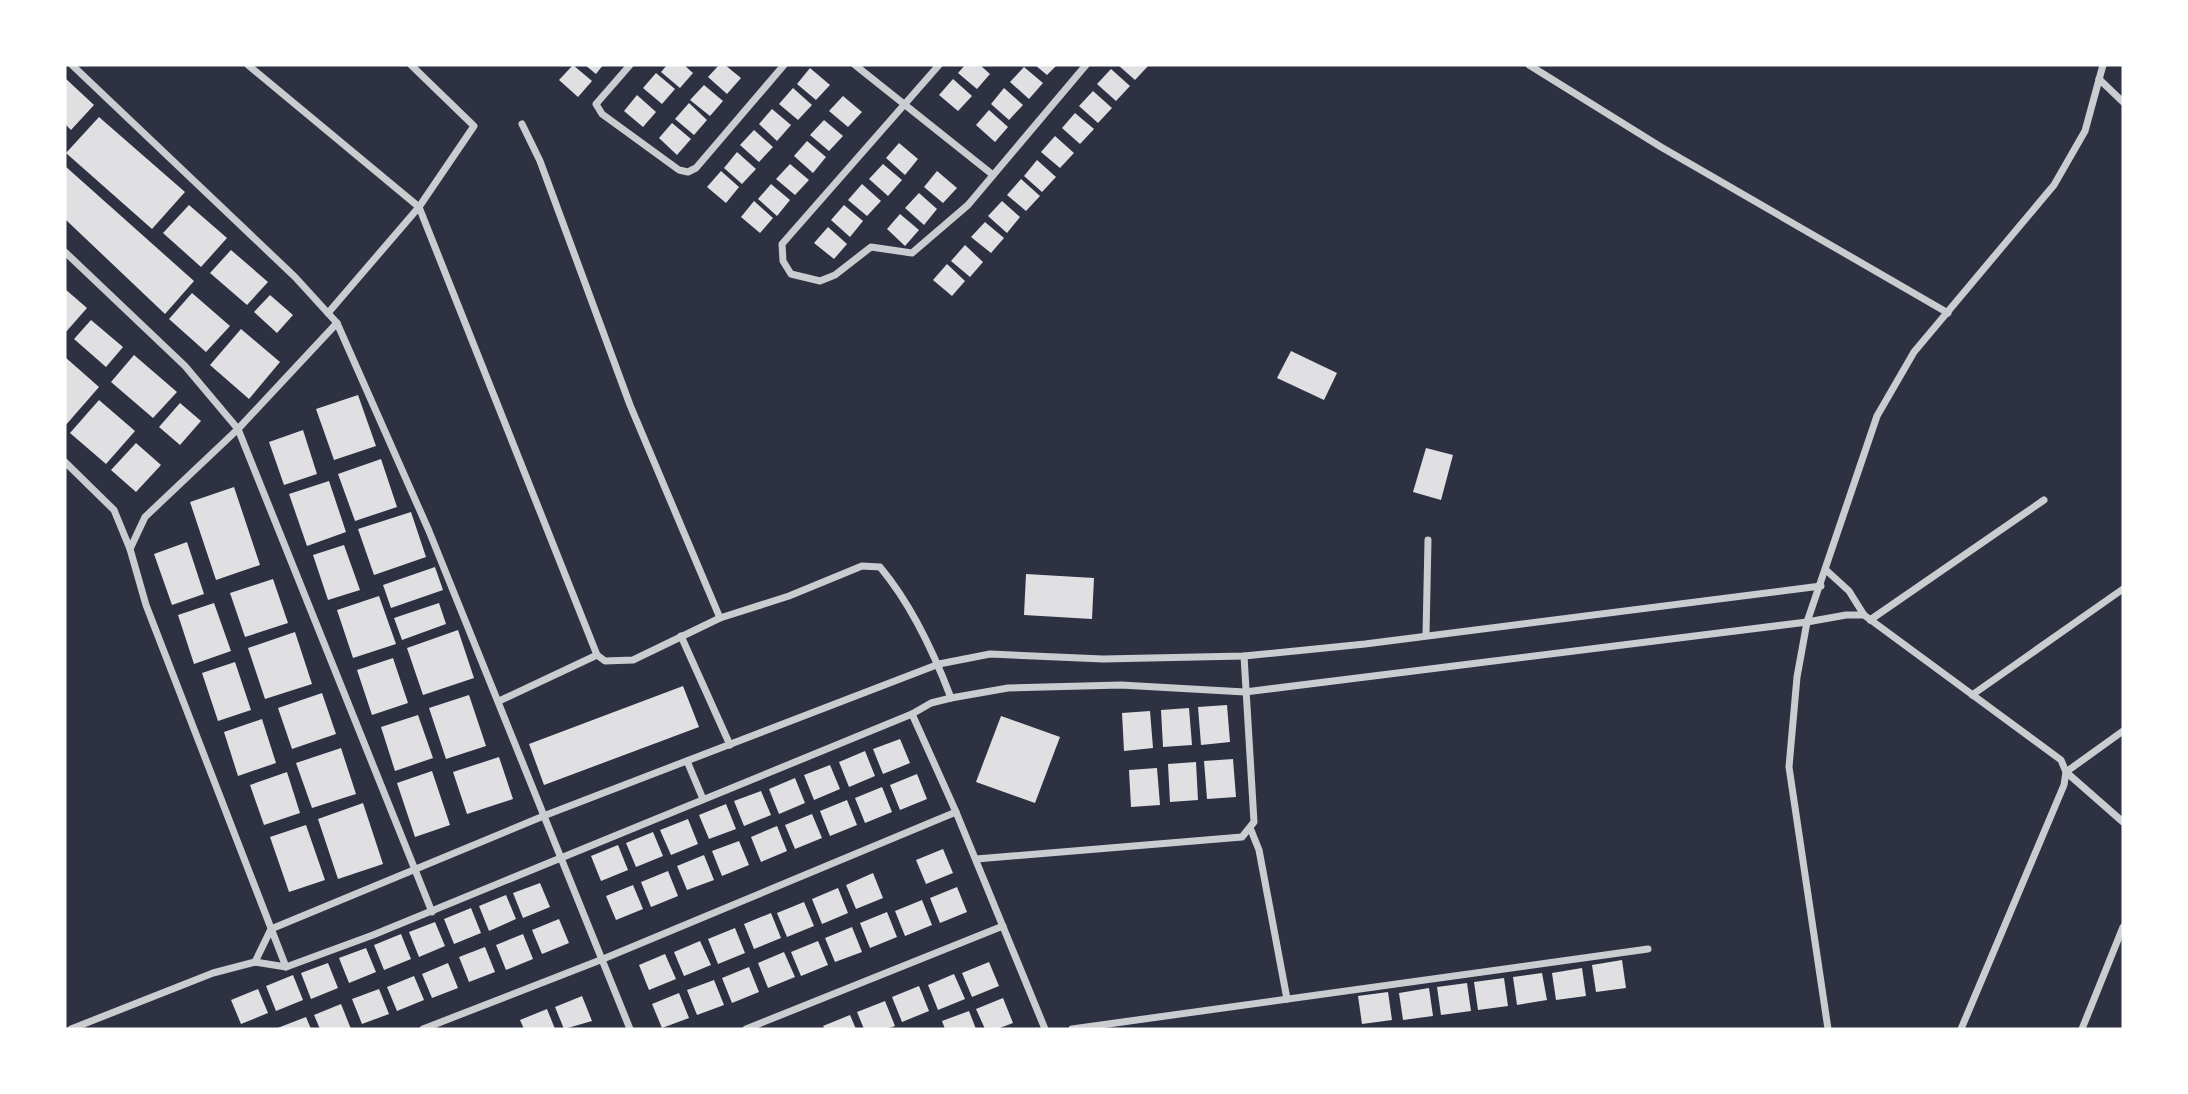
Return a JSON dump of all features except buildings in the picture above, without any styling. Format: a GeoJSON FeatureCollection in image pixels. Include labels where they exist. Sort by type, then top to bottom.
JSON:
{"type":"FeatureCollection","features":[{"type":"Feature","properties":{"kind":"street"},"geometry":{"type":"LineString","coordinates":[[72,65],[337,323],[429,531],[546,815],[630,1029]]}},
{"type":"Feature","properties":{"kind":"street"},"geometry":{"type":"LineString","coordinates":[[248,65],[419,208],[597,654],[605,661],[633,660],[720,618],[789,596],[862,566],[880,567],[895,587],[939,664],[951,698]]}},
{"type":"Feature","properties":{"kind":"street"},"geometry":{"type":"LineString","coordinates":[[328,313],[419,208],[474,126],[411,65]]}},
{"type":"Feature","properties":{"kind":"street"},"geometry":{"type":"LineString","coordinates":[[630,65],[596,104],[602,114],[679,170],[688,172],[696,168],[783,65]]}},
{"type":"Feature","properties":{"kind":"street"},"geometry":{"type":"LineString","coordinates":[[855,65],[993,175]]}},
{"type":"Feature","properties":{"kind":"street"},"geometry":{"type":"LineString","coordinates":[[940,65],[782,244],[783,261],[791,274],[820,281],[835,275],[871,247],[912,253],[968,205],[1086,65]]}},
{"type":"Feature","properties":{"kind":"street"},"geometry":{"type":"LineString","coordinates":[[1529,65],[1661,147],[1948,313]]}},
{"type":"Feature","properties":{"kind":"street"},"geometry":{"type":"LineString","coordinates":[[1828,1029],[1789,767],[1797,677],[1807,622],[1877,416],[1914,352],[2054,186],[2085,131],[2103,65]]}},
{"type":"Feature","properties":{"kind":"street"},"geometry":{"type":"LineString","coordinates":[[2099,79],[2123,102]]}},
{"type":"Feature","properties":{"kind":"street"},"geometry":{"type":"LineString","coordinates":[[522,124],[540,161],[630,405],[720,618]]}},
{"type":"Feature","properties":{"kind":"street"},"geometry":{"type":"LineString","coordinates":[[65,252],[185,366],[238,429],[432,912]]}},
{"type":"Feature","properties":{"kind":"street"},"geometry":{"type":"LineString","coordinates":[[130,549],[145,517],[238,429],[337,323]]}},
{"type":"Feature","properties":{"kind":"street"},"geometry":{"type":"LineString","coordinates":[[65,462],[114,510],[130,549],[146,605],[286,967]]}},
{"type":"Feature","properties":{"kind":"street"},"geometry":{"type":"LineString","coordinates":[[71,1029],[213,973],[255,962],[286,967],[432,912],[931,703],[1008,688],[1052,686],[1121,685],[1245,692],[1846,615],[1867,618],[2044,500]]}},
{"type":"Feature","properties":{"kind":"street"},"geometry":{"type":"LineString","coordinates":[[1426,635],[1429,540]]}},
{"type":"Feature","properties":{"kind":"street"},"geometry":{"type":"LineString","coordinates":[[1826,570],[1849,591],[1867,618],[2061,760],[2066,772],[2123,822]]}},
{"type":"Feature","properties":{"kind":"street"},"geometry":{"type":"LineString","coordinates":[[255,962],[271,929],[546,815],[939,664],[990,654],[1103,659],[1244,656],[1821,586]]}},
{"type":"Feature","properties":{"kind":"street"},"geometry":{"type":"LineString","coordinates":[[1972,695],[2123,589]]}},
{"type":"Feature","properties":{"kind":"street"},"geometry":{"type":"LineString","coordinates":[[681,636],[730,745]]}},
{"type":"Feature","properties":{"kind":"street"},"geometry":{"type":"LineString","coordinates":[[499,701],[597,654]]}},
{"type":"Feature","properties":{"kind":"street"},"geometry":{"type":"LineString","coordinates":[[975,859],[1242,837],[1251,830],[1254,822],[1244,656]]}},
{"type":"Feature","properties":{"kind":"street"},"geometry":{"type":"LineString","coordinates":[[912,713],[956,812],[1045,1029]]}},
{"type":"Feature","properties":{"kind":"street"},"geometry":{"type":"LineString","coordinates":[[1961,1029],[2064,785],[2066,772],[2123,731]]}},
{"type":"Feature","properties":{"kind":"street"},"geometry":{"type":"LineString","coordinates":[[687,761],[703,799]]}},
{"type":"Feature","properties":{"kind":"street"},"geometry":{"type":"LineString","coordinates":[[423,1029],[603,959],[956,812]]}},
{"type":"Feature","properties":{"kind":"street"},"geometry":{"type":"LineString","coordinates":[[1251,830],[1259,850],[1287,999]]}},
{"type":"Feature","properties":{"kind":"street"},"geometry":{"type":"LineString","coordinates":[[746,1029],[1003,926]]}},
{"type":"Feature","properties":{"kind":"street"},"geometry":{"type":"LineString","coordinates":[[2082,1029],[2123,927]]}},
{"type":"Feature","properties":{"kind":"street"},"geometry":{"type":"LineString","coordinates":[[1072,1029],[1648,949]]}}]}
